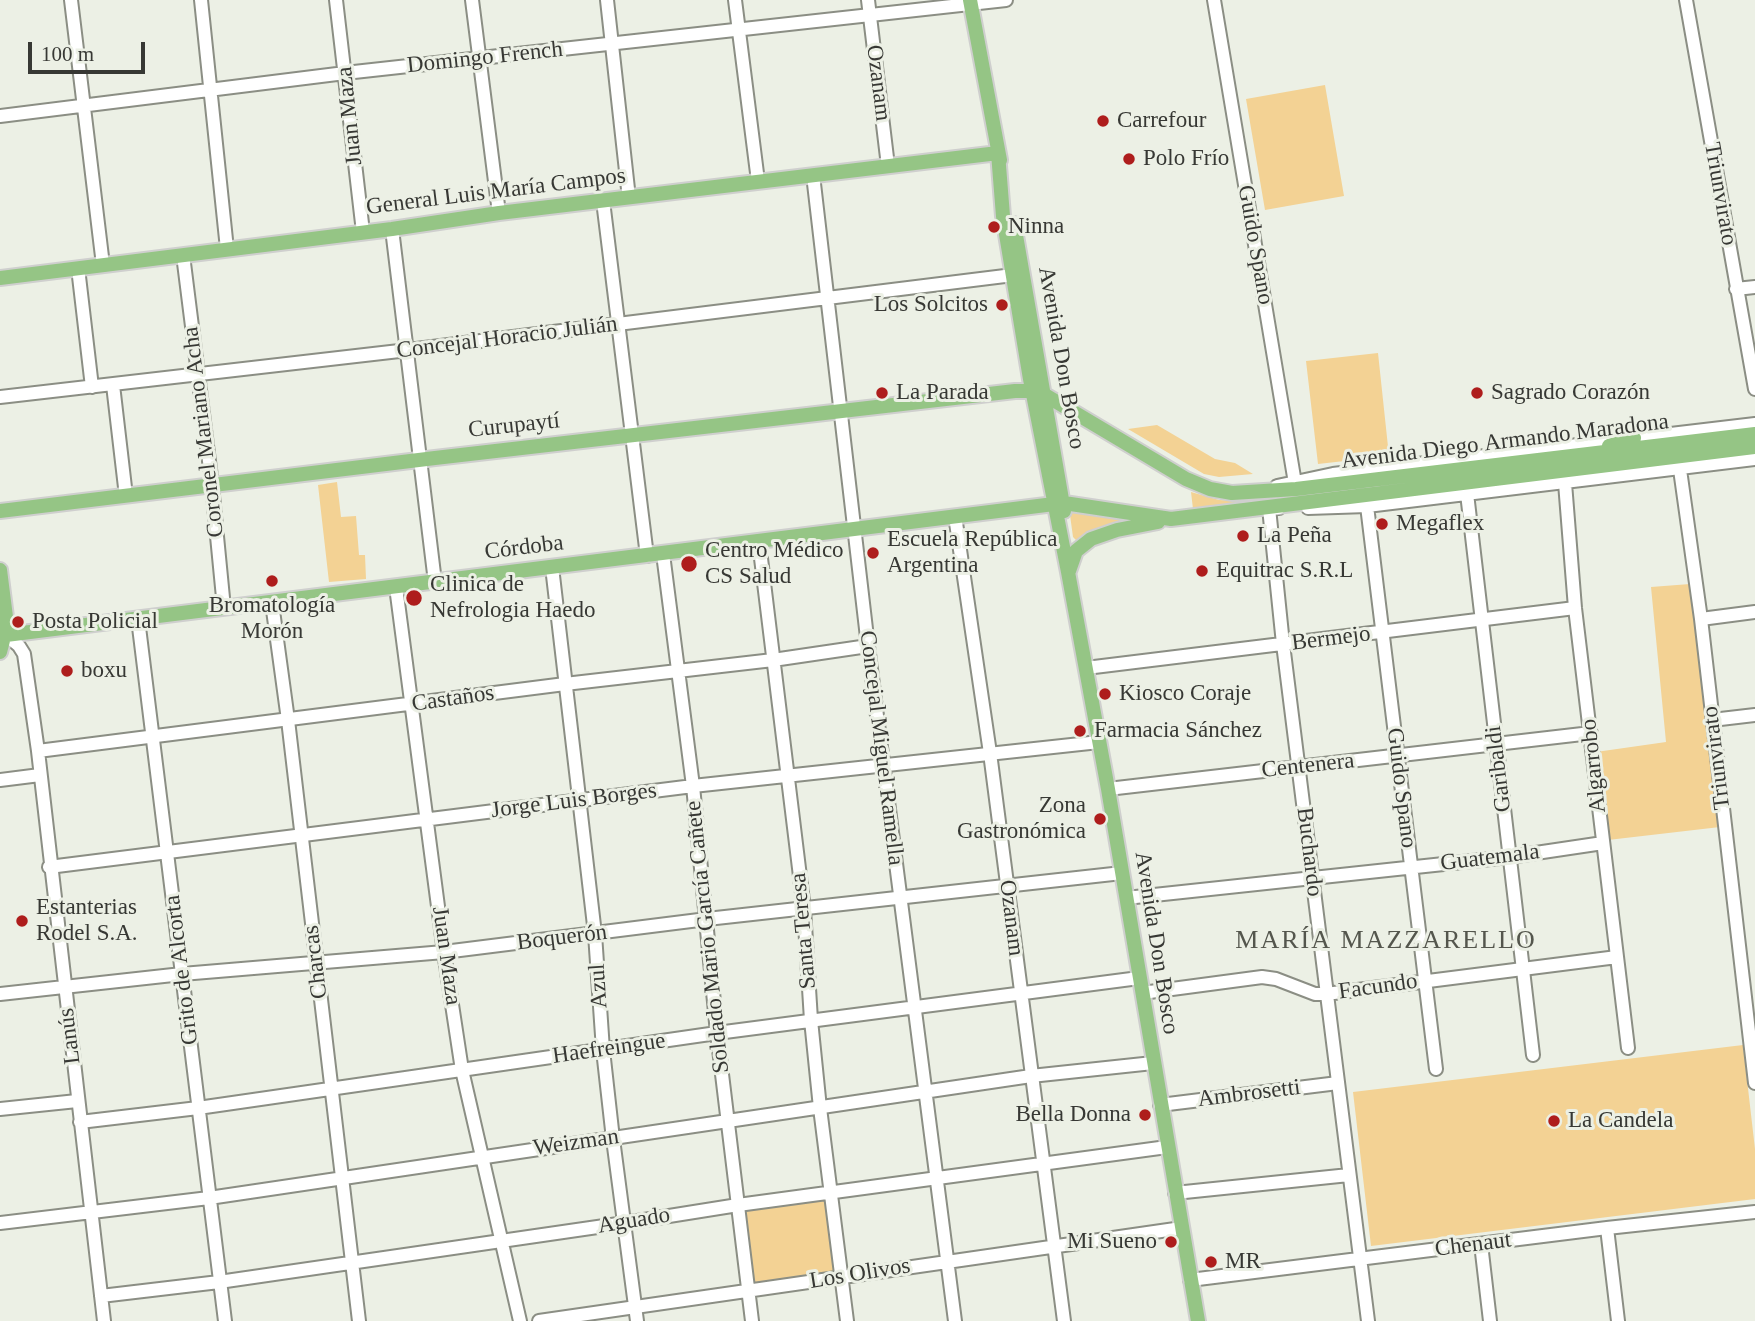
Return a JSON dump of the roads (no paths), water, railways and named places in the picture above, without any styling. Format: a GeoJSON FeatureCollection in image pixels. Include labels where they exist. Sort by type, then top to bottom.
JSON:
{"type":"FeatureCollection","features":[{"type":"Feature","properties":{"kind":"main road","name":"Avenida Don Bosco"},"geometry":{"type":"LineString","coordinates":[[971,2],[998,153],[1014,223],[1039,393],[1198,1321]]}},
{"type":"Feature","properties":{"kind":"main road","name":"Avenida Don Bosco"},"geometry":{"type":"LineString","coordinates":[[998,153],[1003,216],[1013,275],[1039,393]]}},
{"type":"Feature","properties":{"kind":"main road","name":"General Luis María Campos"},"geometry":{"type":"LineString","coordinates":[[0,278],[499,213],[998,153]]}},
{"type":"Feature","properties":{"kind":"main road","name":"Curupaytí"},"geometry":{"type":"LineString","coordinates":[[0,512],[1015,391],[1039,393]]}},
{"type":"Feature","properties":{"kind":"main road","name":"Avenida Diego Armando Maradona"},"geometry":{"type":"LineString","coordinates":[[1039,393],[1198,485],[1232,493],[1296,485],[1567,470]]}},
{"type":"Feature","properties":{"kind":"main road","name":"Avenida Diego Armando Maradona"},"geometry":{"type":"LineString","coordinates":[[1059,503],[1171,519],[1467,489],[1755,435]]}},
{"type":"Feature","properties":{"kind":"main road"},"geometry":{"type":"LineString","coordinates":[[1567,470],[1634,438]]}},
{"type":"Feature","properties":{"kind":"main road","name":"Avenida Diego Armando Maradona"},"geometry":{"type":"LineString","coordinates":[[1677,451],[1755,447]]}},
{"type":"Feature","properties":{"kind":"main road","name":"Córdoba"},"geometry":{"type":"LineString","coordinates":[[2,637],[1059,503]]}},
{"type":"Feature","properties":{"kind":"main road"},"geometry":{"type":"LineString","coordinates":[[1069,572],[1076,551],[1091,539],[1117,530],[1171,519]]}},
{"type":"Feature","properties":{"kind":"main road"},"geometry":{"type":"LineString","coordinates":[[0,570],[7,625],[0,652]]}},
{"type":"Feature","properties":{"kind":"street"},"geometry":{"type":"LineString","coordinates":[[71,0],[103,265]]}},
{"type":"Feature","properties":{"kind":"street"},"geometry":{"type":"LineString","coordinates":[[201,0],[227,249]]}},
{"type":"Feature","properties":{"kind":"street","name":"Juan Maza"},"geometry":{"type":"LineString","coordinates":[[336,0],[363,232]]}},
{"type":"Feature","properties":{"kind":"street"},"geometry":{"type":"LineString","coordinates":[[472,0],[499,213]]}},
{"type":"Feature","properties":{"kind":"street"},"geometry":{"type":"LineString","coordinates":[[607,0],[629,198]]}},
{"type":"Feature","properties":{"kind":"street"},"geometry":{"type":"LineString","coordinates":[[735,0],[758,181]]}},
{"type":"Feature","properties":{"kind":"street","name":"Ozanam"},"geometry":{"type":"LineString","coordinates":[[867,0],[888,166]]}},
{"type":"Feature","properties":{"kind":"street","name":"Domingo French"},"geometry":{"type":"LineString","coordinates":[[0,116],[345,73],[1006,0]]}},
{"type":"Feature","properties":{"kind":"street","name":"Guido Spano"},"geometry":{"type":"LineString","coordinates":[[1214,0],[1296,485]]}},
{"type":"Feature","properties":{"kind":"street","name":"Triunvirato"},"geometry":{"type":"LineString","coordinates":[[1686,0],[1755,388]]}},
{"type":"Feature","properties":{"kind":"street","name":"Concejal Miguel Ramella"},"geometry":{"type":"LineString","coordinates":[[813,175],[868,646],[955,1321]]}},
{"type":"Feature","properties":{"kind":"street"},"geometry":{"type":"LineString","coordinates":[[603,201],[647,556]]}},
{"type":"Feature","properties":{"kind":"street"},"geometry":{"type":"LineString","coordinates":[[392,229],[435,582]]}},
{"type":"Feature","properties":{"kind":"street","name":"Coronel Mariano Acha"},"geometry":{"type":"LineString","coordinates":[[183,255],[225,608]]}},
{"type":"Feature","properties":{"kind":"street"},"geometry":{"type":"LineString","coordinates":[[78,268],[92,387]]}},
{"type":"Feature","properties":{"kind":"street","name":"Concejal Horacio Julián"},"geometry":{"type":"LineString","coordinates":[[0,397],[408,351],[1013,275]]}},
{"type":"Feature","properties":{"kind":"street"},"geometry":{"type":"LineString","coordinates":[[1737,289],[1755,287]]}},
{"type":"Feature","properties":{"kind":"street"},"geometry":{"type":"LineString","coordinates":[[113,385],[126,496]]}},
{"type":"Feature","properties":{"kind":"street","name":"Avenida Diego Armando Maradona"},"geometry":{"type":"LineString","coordinates":[[1677,451],[1755,424]]}},
{"type":"Feature","properties":{"kind":"street","name":"Avenida Diego Armando Maradona"},"geometry":{"type":"LineString","coordinates":[[1296,485],[1333,474],[1634,438],[1677,451],[1755,459]]}},
{"type":"Feature","properties":{"kind":"street","name":"Triunvirato"},"geometry":{"type":"LineString","coordinates":[[1677,451],[1701,619],[1752,1039],[1755,1083]]}},
{"type":"Feature","properties":{"kind":"street","name":"Algarrobo"},"geometry":{"type":"LineString","coordinates":[[1567,470],[1576,608],[1628,1048]]}},
{"type":"Feature","properties":{"kind":"street","name":"Avenida Diego Armando Maradona"},"geometry":{"type":"LineString","coordinates":[[1269,508],[1367,506],[1467,489]]}},
{"type":"Feature","properties":{"kind":"street","name":"Garibaldi"},"geometry":{"type":"LineString","coordinates":[[1467,489],[1533,1055]]}},
{"type":"Feature","properties":{"kind":"street","name":"Guido Spano"},"geometry":{"type":"LineString","coordinates":[[1367,506],[1436,1069]]}},
{"type":"Feature","properties":{"kind":"street","name":"Buchardo"},"geometry":{"type":"LineString","coordinates":[[1269,508],[1283,644],[1368,1321]]}},
{"type":"Feature","properties":{"kind":"street","name":"Ozanam"},"geometry":{"type":"LineString","coordinates":[[955,516],[990,753],[1064,1321]]}},
{"type":"Feature","properties":{"kind":"street","name":"Santa Teresa"},"geometry":{"type":"LineString","coordinates":[[759,542],[804,909],[811,1020],[846,1321]]}},
{"type":"Feature","properties":{"kind":"street","name":"Soldado Mario García Cañete"},"geometry":{"type":"LineString","coordinates":[[663,554],[693,786],[717,1033],[752,1321]]}},
{"type":"Feature","properties":{"kind":"street","name":"Azul"},"geometry":{"type":"LineString","coordinates":[[552,568],[595,934],[603,1050],[613,1139],[636,1315]]}},
{"type":"Feature","properties":{"kind":"street","name":"Juan Maza"},"geometry":{"type":"LineString","coordinates":[[396,587],[444,952],[463,1070],[520,1321]]}},
{"type":"Feature","properties":{"kind":"street","name":"Charcas"},"geometry":{"type":"LineString","coordinates":[[272,603],[359,1321]]}},
{"type":"Feature","properties":{"kind":"street","name":"Bermejo"},"geometry":{"type":"LineString","coordinates":[[1086,668],[1576,608]]}},
{"type":"Feature","properties":{"kind":"street"},"geometry":{"type":"LineString","coordinates":[[1701,619],[1755,612]]}},
{"type":"Feature","properties":{"kind":"street","name":"Grito de Alcorta"},"geometry":{"type":"LineString","coordinates":[[138,619],[225,1321]]}},
{"type":"Feature","properties":{"kind":"street","name":"Lanús"},"geometry":{"type":"LineString","coordinates":[[2,637],[19,646],[24,654],[38,751],[49,867],[104,1321]]}},
{"type":"Feature","properties":{"kind":"street","name":"Castaños"},"geometry":{"type":"LineString","coordinates":[[38,751],[868,646]]}},
{"type":"Feature","properties":{"kind":"street"},"geometry":{"type":"LineString","coordinates":[[1712,720],[1755,715]]}},
{"type":"Feature","properties":{"kind":"street","name":"Centenera"},"geometry":{"type":"LineString","coordinates":[[1108,789],[1591,733]]}},
{"type":"Feature","properties":{"kind":"street","name":"Jorge Luis Borges"},"geometry":{"type":"LineString","coordinates":[[49,867],[300,837],[580,799],[1098,742]]}},
{"type":"Feature","properties":{"kind":"street"},"geometry":{"type":"LineString","coordinates":[[0,780],[40,775]]}},
{"type":"Feature","properties":{"kind":"street","name":"Guatemala"},"geometry":{"type":"LineString","coordinates":[[1126,898],[1412,868],[1603,844]]}},
{"type":"Feature","properties":{"kind":"street","name":"Boquerón"},"geometry":{"type":"LineString","coordinates":[[0,994],[182,974],[316,965],[444,952],[708,919],[1122,873]]}},
{"type":"Feature","properties":{"kind":"street","name":"Facundo"},"geometry":{"type":"LineString","coordinates":[[1140,985],[1262,976],[1315,994],[1326,994],[1617,957]]}},
{"type":"Feature","properties":{"kind":"street","name":"Haefreingue"},"geometry":{"type":"LineString","coordinates":[[80,1122],[330,1090],[811,1020],[1020,994],[1140,985]]}},
{"type":"Feature","properties":{"kind":"street","name":"Weizman"},"geometry":{"type":"LineString","coordinates":[[0,1223],[209,1198],[1031,1076],[1153,1063]]}},
{"type":"Feature","properties":{"kind":"street","name":"Ambrosetti"},"geometry":{"type":"LineString","coordinates":[[1160,1105],[1338,1083]]}},
{"type":"Feature","properties":{"kind":"street"},"geometry":{"type":"LineString","coordinates":[[0,1109],[77,1101]]}},
{"type":"Feature","properties":{"kind":"street","name":"Aguado"},"geometry":{"type":"LineString","coordinates":[[101,1296],[219,1282],[738,1205],[1167,1147]]}},
{"type":"Feature","properties":{"kind":"street"},"geometry":{"type":"LineString","coordinates":[[1175,1193],[1349,1175]]}},
{"type":"Feature","properties":{"kind":"street","name":"Chenaut"},"geometry":{"type":"LineString","coordinates":[[1190,1280],[1755,1212]]}},
{"type":"Feature","properties":{"kind":"street","name":"Los Olivos"},"geometry":{"type":"LineString","coordinates":[[539,1321],[636,1315],[841,1276],[1182,1228]]}},
{"type":"Feature","properties":{"kind":"street"},"geometry":{"type":"LineString","coordinates":[[1606,1228],[1618,1321]]}},
{"type":"Feature","properties":{"kind":"street"},"geometry":{"type":"LineString","coordinates":[[1481,1244],[1490,1321]]}},
{"type":"Feature","properties":{"kind":"place","name":"Carrefour"},"geometry":{"type":"Point","coordinates":[1103,121]}},
{"type":"Feature","properties":{"kind":"place","name":"Polo Frío"},"geometry":{"type":"Point","coordinates":[1129,159]}},
{"type":"Feature","properties":{"kind":"place","name":"Ninna"},"geometry":{"type":"Point","coordinates":[994,227]}},
{"type":"Feature","properties":{"kind":"place","name":"Los Solcitos"},"geometry":{"type":"Point","coordinates":[1002,305]}},
{"type":"Feature","properties":{"kind":"place","name":"La Parada"},"geometry":{"type":"Point","coordinates":[882,393]}},
{"type":"Feature","properties":{"kind":"place","name":"Sagrado Corazón"},"geometry":{"type":"Point","coordinates":[1477,393]}},
{"type":"Feature","properties":{"kind":"place","name":"Megaflex"},"geometry":{"type":"Point","coordinates":[1382,524]}},
{"type":"Feature","properties":{"kind":"place","name":"La Peña"},"geometry":{"type":"Point","coordinates":[1243,536]}},
{"type":"Feature","properties":{"kind":"place","name":"Escuela República Argentina"},"geometry":{"type":"Point","coordinates":[873,553]}},
{"type":"Feature","properties":{"kind":"place","name":"Centro Médico CS Salud"},"geometry":{"type":"Point","coordinates":[689,564]}},
{"type":"Feature","properties":{"kind":"place","name":"Equitrac S.R.L"},"geometry":{"type":"Point","coordinates":[1202,571]}},
{"type":"Feature","properties":{"kind":"place","name":"Bromatología Morón"},"geometry":{"type":"Point","coordinates":[272,581]}},
{"type":"Feature","properties":{"kind":"place","name":"Clinica de Nefrologia Haedo"},"geometry":{"type":"Point","coordinates":[414,598]}},
{"type":"Feature","properties":{"kind":"place","name":"Posta Policial"},"geometry":{"type":"Point","coordinates":[18,622]}},
{"type":"Feature","properties":{"kind":"place","name":"boxu"},"geometry":{"type":"Point","coordinates":[67,671]}},
{"type":"Feature","properties":{"kind":"place","name":"Kiosco Coraje"},"geometry":{"type":"Point","coordinates":[1105,694]}},
{"type":"Feature","properties":{"kind":"place","name":"Farmacia Sánchez"},"geometry":{"type":"Point","coordinates":[1080,731]}},
{"type":"Feature","properties":{"kind":"place","name":"Zona Gastronómica"},"geometry":{"type":"Point","coordinates":[1100,819]}},
{"type":"Feature","properties":{"kind":"place","name":"Estanterias Rodel S.A."},"geometry":{"type":"Point","coordinates":[22,921]}},
{"type":"Feature","properties":{"kind":"place","name":"Bella Donna"},"geometry":{"type":"Point","coordinates":[1145,1115]}},
{"type":"Feature","properties":{"kind":"place","name":"La Candela"},"geometry":{"type":"Point","coordinates":[1554,1121]}},
{"type":"Feature","properties":{"kind":"place","name":"Mi Sueno"},"geometry":{"type":"Point","coordinates":[1171,1242]}},
{"type":"Feature","properties":{"kind":"place","name":"MR"},"geometry":{"type":"Point","coordinates":[1211,1262]}},
{"type":"Feature","properties":{"kind":"district","name":"MARÍA MAZZARELLO"},"geometry":{"type":"Point","coordinates":[1386,941]}}]}
